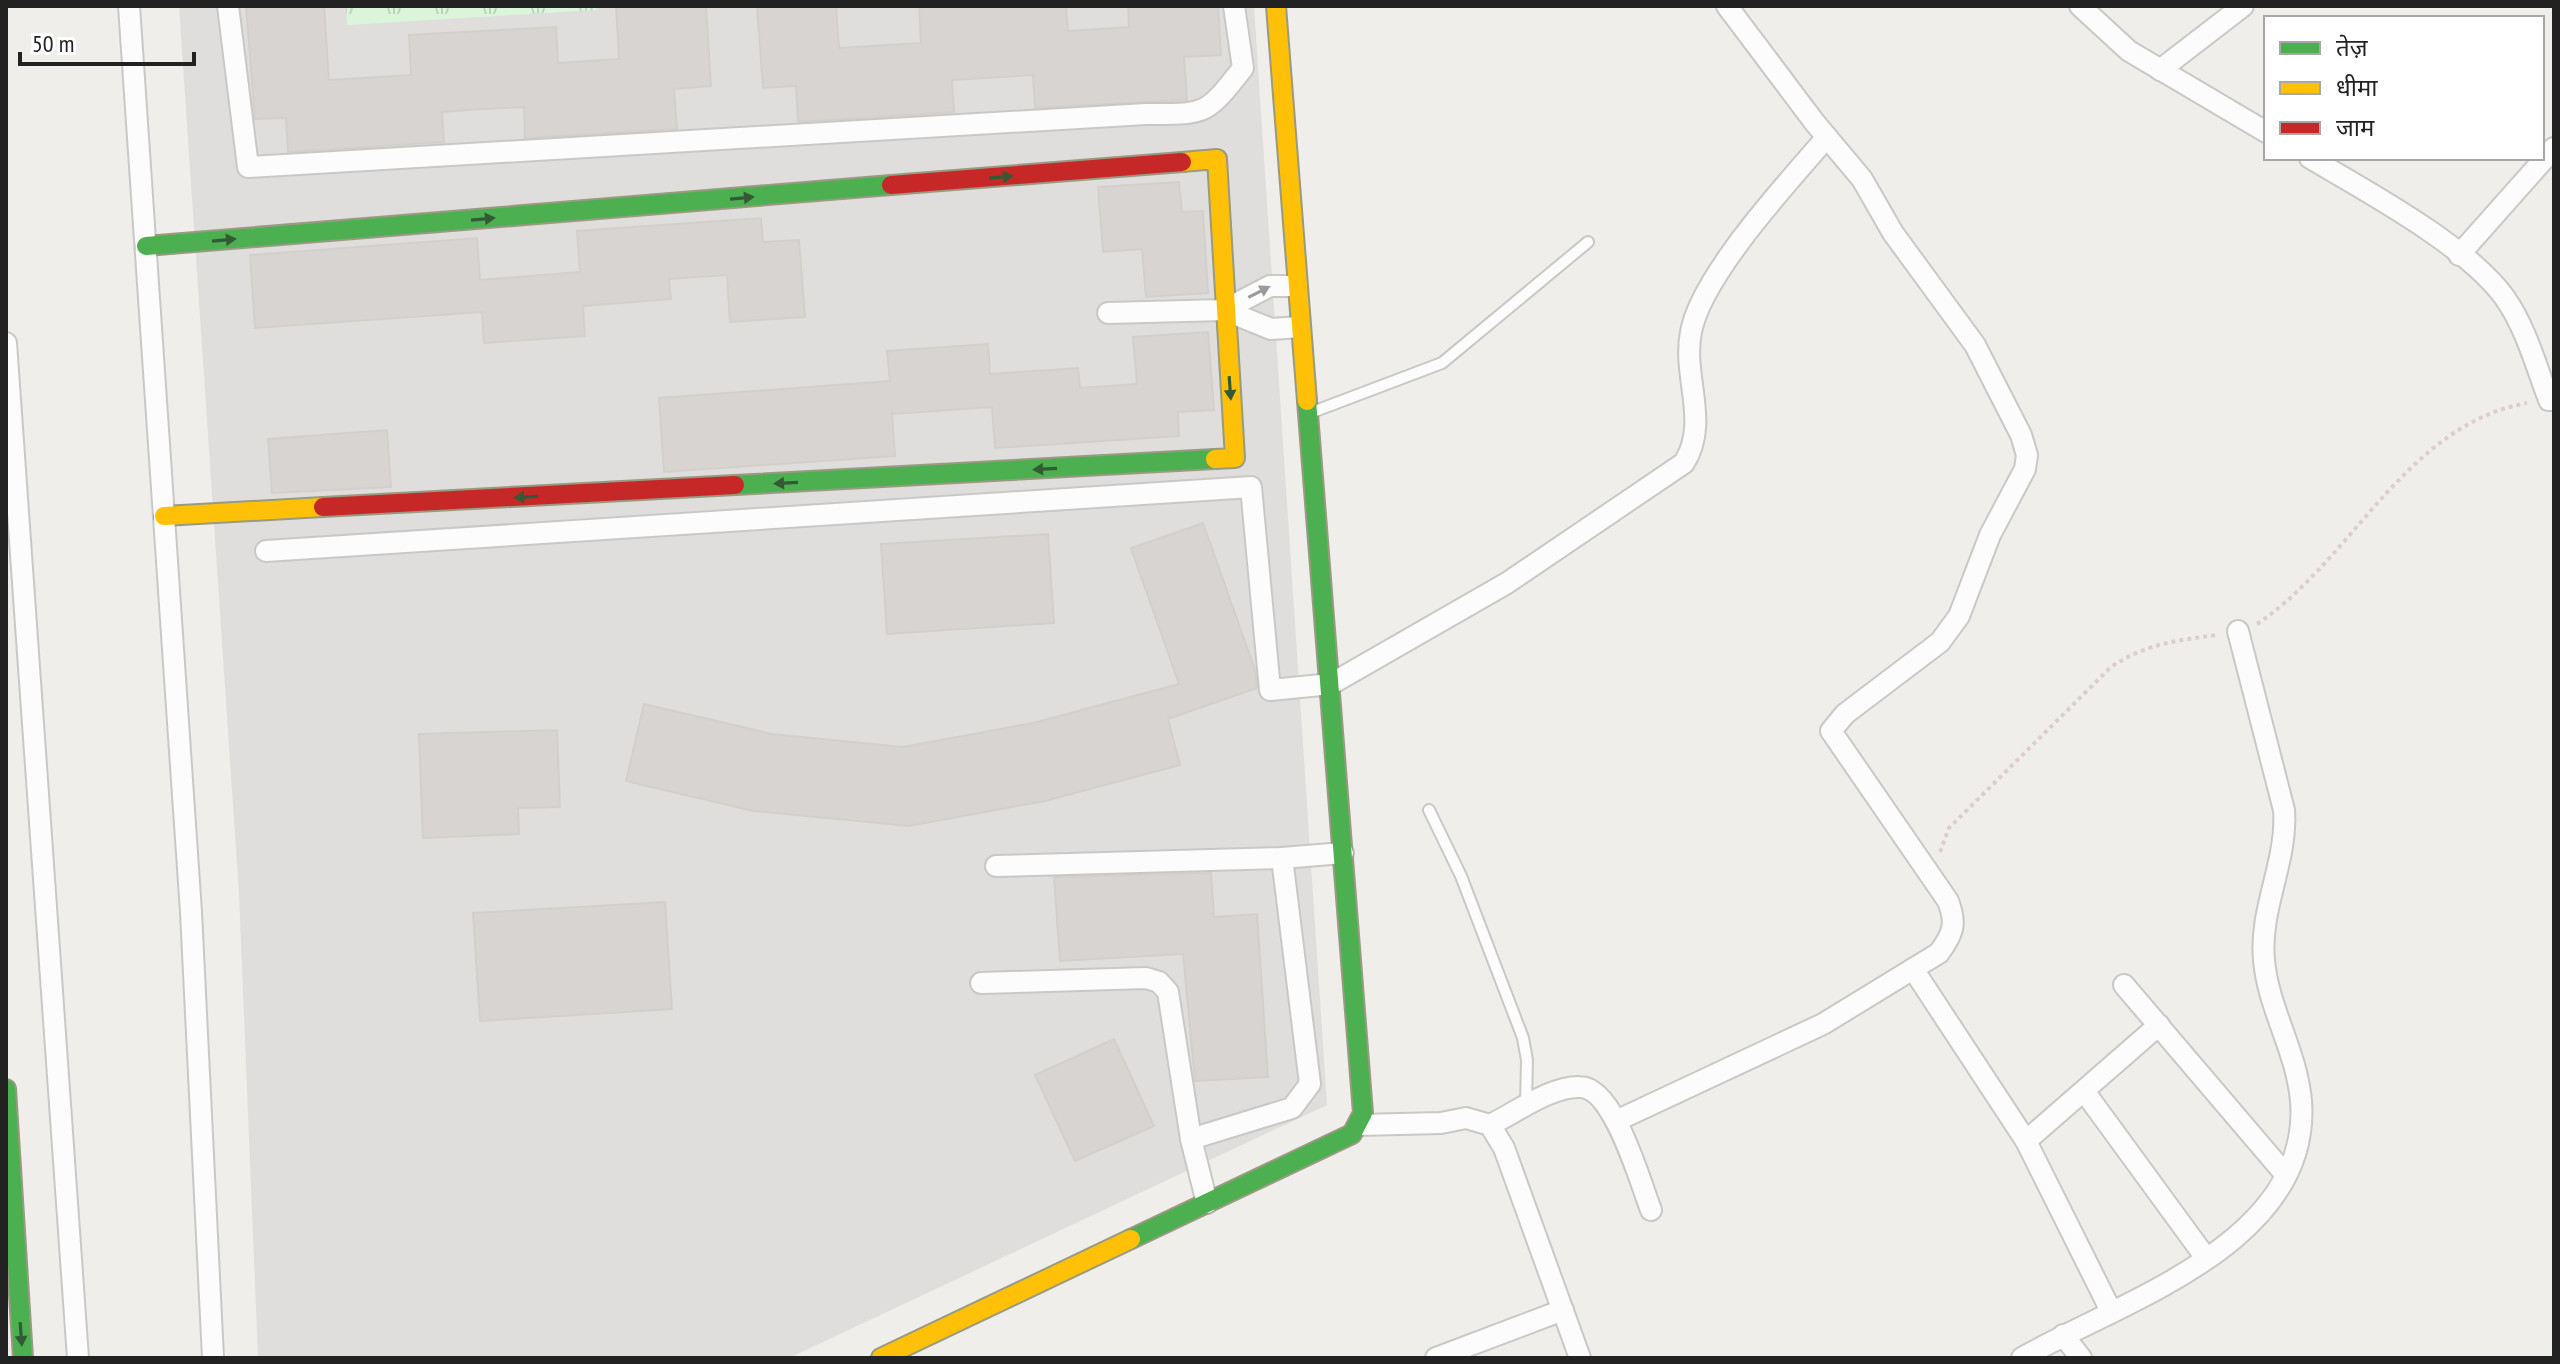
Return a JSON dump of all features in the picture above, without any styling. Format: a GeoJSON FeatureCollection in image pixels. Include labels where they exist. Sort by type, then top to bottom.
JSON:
{"type":"FeatureCollection","features":[{"type":"Feature","properties":{"kind":"street"},"geometry":{"type":"LineString","coordinates":[[129,6],[191,912],[213,1358]]}},
{"type":"Feature","properties":{"kind":"street"},"geometry":{"type":"LineString","coordinates":[[228,6],[248,167],[1146,114],[1199,114],[1220,97],[1243,68],[1234,6]]}},
{"type":"Feature","properties":{"kind":"street"},"geometry":{"type":"LineString","coordinates":[[881,1358],[1352,1134],[1363,1113],[1276,6]]}},
{"type":"Feature","properties":{"kind":"street"},"geometry":{"type":"LineString","coordinates":[[1616,1121],[1823,1024],[1939,953],[1951,938],[1955,920],[1932,874],[1831,731],[1845,714],[1940,642],[1959,616],[1990,535],[2025,469],[2027,455],[2021,435],[1975,345],[1893,233],[1862,179],[1727,6]]}},
{"type":"Feature","properties":{"kind":"street"},"geometry":{"type":"LineString","coordinates":[[2080,6],[2129,51],[2264,131]]}},
{"type":"Feature","properties":{"kind":"street"},"geometry":{"type":"LineString","coordinates":[[2160,70],[2243,6]]}},
{"type":"Feature","properties":{"kind":"street"},"geometry":{"type":"LineString","coordinates":[[266,551],[1251,487],[1270,690],[1331,684],[1507,583],[1684,463],[1694,446],[1697,428],[1689,356],[1691,330],[1703,301],[1749,228],[1827,137]]}},
{"type":"Feature","properties":{"kind":"street"},"geometry":{"type":"LineString","coordinates":[[146,246],[1217,159],[1235,458],[164,516]]}},
{"type":"Feature","properties":{"kind":"street"},"geometry":{"type":"LineString","coordinates":[[2313,160],[2389,205],[2480,269],[2505,298],[2523,330],[2549,400],[2554,400]]}},
{"type":"Feature","properties":{"kind":"street"},"geometry":{"type":"LineString","coordinates":[[2459,255],[2543,160]]}},
{"type":"Feature","properties":{"kind":"street"},"geometry":{"type":"LineString","coordinates":[[1224,310],[1270,286],[1297,286]]}},
{"type":"Feature","properties":{"kind":"street"},"geometry":{"type":"LineString","coordinates":[[1108,313],[1224,310],[1271,329],[1300,327]]}},
{"type":"Feature","properties":{"kind":"street"},"geometry":{"type":"LineString","coordinates":[[6,343],[78,1358]]}},
{"type":"Feature","properties":{"kind":"street"},"geometry":{"type":"LineString","coordinates":[[2022,1358],[2166,1286],[2206,1258],[2260,1215],[2285,1174],[2295,1150],[2301,1103],[2264,962],[2264,926],[2286,832],[2284,810],[2238,631]]}},
{"type":"Feature","properties":{"kind":"street"},"geometry":{"type":"LineString","coordinates":[[996,866],[1282,858],[1343,853]]}},
{"type":"Feature","properties":{"kind":"street"},"geometry":{"type":"LineString","coordinates":[[1191,1139],[1292,1108],[1310,1084],[1282,858]]}},
{"type":"Feature","properties":{"kind":"street"},"geometry":{"type":"LineString","coordinates":[[1913,969],[2026,1141],[2111,1311]]}},
{"type":"Feature","properties":{"kind":"street"},"geometry":{"type":"LineString","coordinates":[[981,983],[1146,978],[1159,982],[1168,992],[1191,1139],[1207,1203]]}},
{"type":"Feature","properties":{"kind":"street"},"geometry":{"type":"LineString","coordinates":[[2124,985],[2285,1174]]}},
{"type":"Feature","properties":{"kind":"street"},"geometry":{"type":"LineString","coordinates":[[2026,1141],[2159,1025]]}},
{"type":"Feature","properties":{"kind":"street"},"geometry":{"type":"LineString","coordinates":[[1490,1125],[1567,1088],[1583,1086],[1597,1092],[1616,1121],[1651,1210]]}},
{"type":"Feature","properties":{"kind":"street"},"geometry":{"type":"LineString","coordinates":[[6,1089],[23,1358]]}},
{"type":"Feature","properties":{"kind":"street"},"geometry":{"type":"LineString","coordinates":[[2084,1091],[2206,1258]]}},
{"type":"Feature","properties":{"kind":"street"},"geometry":{"type":"LineString","coordinates":[[1359,1125],[1441,1123],[1466,1118],[1490,1125],[1504,1148],[1580,1358]]}},
{"type":"Feature","properties":{"kind":"street"},"geometry":{"type":"LineString","coordinates":[[1436,1358],[1563,1310]]}},
{"type":"Feature","properties":{"kind":"street"},"geometry":{"type":"LineString","coordinates":[[2063,1335],[2081,1358]]}},
{"type":"Feature","properties":{"kind":"lane"},"geometry":{"type":"LineString","coordinates":[[1308,414],[1442,363],[1588,242]]}},
{"type":"Feature","properties":{"kind":"lane"},"geometry":{"type":"LineString","coordinates":[[1429,810],[1461,876],[1523,1038],[1527,1060],[1526,1107]]}},
{"type":"Feature","properties":{"kind":"shaded area"},"geometry":{"type":"Polygon","coordinates":[[[179,6],[1254,6],[1327,1105],[789,1358],[258,1358],[239,894],[179,6]]]}},
{"type":"Feature","properties":{"kind":"green space"},"geometry":{"type":"Polygon","coordinates":[[[346,6],[595,6],[596,10],[347,25],[346,6]]]}},
{"type":"Feature","properties":{"kind":"building"},"geometry":{"type":"Polygon","coordinates":[[[246,6],[324,6],[329,80],[411,75],[409,35],[556,27],[558,63],[619,59],[616,6],[706,6],[711,86],[674,89],[677,129],[525,138],[524,107],[484,109],[442,112],[444,142],[288,152],[286,118],[255,119],[246,6]]]}},
{"type":"Feature","properties":{"kind":"building"},"geometry":{"type":"Polygon","coordinates":[[[757,6],[836,6],[839,48],[921,43],[919,6],[1066,6],[1068,31],[1129,27],[1128,6],[1218,6],[1221,55],[1184,57],[1187,100],[1035,108],[1033,75],[952,80],[954,112],[798,122],[796,86],[763,88],[757,6]]]}},
{"type":"Feature","properties":{"kind":"building"},"geometry":{"type":"Polygon","coordinates":[[[1179,182],[1182,212],[1203,211],[1208,293],[1146,297],[1142,249],[1103,252],[1098,187],[1179,182]]]}},
{"type":"Feature","properties":{"kind":"building"},"geometry":{"type":"Polygon","coordinates":[[[761,218],[763,242],[799,240],[805,317],[730,322],[727,275],[669,279],[671,299],[583,306],[585,336],[484,343],[482,312],[255,328],[250,255],[477,238],[480,280],[580,272],[577,231],[761,218]]]}},
{"type":"Feature","properties":{"kind":"building"},"geometry":{"type":"Polygon","coordinates":[[[1208,332],[1214,410],[1178,412],[1179,436],[995,448],[992,407],[892,414],[895,456],[664,472],[659,398],[890,381],[887,351],[988,344],[990,374],[1078,368],[1080,388],[1137,384],[1133,337],[1208,332]]]}},
{"type":"Feature","properties":{"kind":"building"},"geometry":{"type":"Polygon","coordinates":[[[387,430],[391,487],[272,493],[268,439],[387,430]]]}},
{"type":"Feature","properties":{"kind":"building"},"geometry":{"type":"Polygon","coordinates":[[[1203,523],[1255,670],[1257,688],[1168,719],[1180,765],[1045,801],[909,826],[753,811],[626,781],[644,704],[772,734],[903,747],[1033,723],[1179,684],[1131,548],[1203,523]]]}},
{"type":"Feature","properties":{"kind":"building"},"geometry":{"type":"Polygon","coordinates":[[[1048,534],[1054,623],[887,634],[881,544],[1048,534]]]}},
{"type":"Feature","properties":{"kind":"building"},"geometry":{"type":"Polygon","coordinates":[[[557,730],[560,807],[518,808],[519,834],[423,838],[419,734],[557,730]]]}},
{"type":"Feature","properties":{"kind":"building"},"geometry":{"type":"Polygon","coordinates":[[[1211,873],[1214,917],[1257,914],[1268,1077],[1195,1081],[1183,954],[1060,961],[1054,877],[1211,873]]]}},
{"type":"Feature","properties":{"kind":"building"},"geometry":{"type":"Polygon","coordinates":[[[665,902],[672,1009],[480,1021],[473,913],[665,902]]]}},
{"type":"Feature","properties":{"kind":"building"},"geometry":{"type":"Polygon","coordinates":[[[1114,1039],[1154,1126],[1075,1161],[1035,1075],[1114,1039]]]}},
{"type":"Feature","properties":{"kind":"traffic: fast"},"geometry":{"type":"LineString","coordinates":[[146,246],[891,185]]}},
{"type":"Feature","properties":{"kind":"traffic: fast"},"geometry":{"type":"LineString","coordinates":[[1131,1239],[1352,1134],[1363,1113],[1307,401]]}},
{"type":"Feature","properties":{"kind":"traffic: fast"},"geometry":{"type":"LineString","coordinates":[[735,485],[1215,459]]}},
{"type":"Feature","properties":{"kind":"traffic: fast"},"geometry":{"type":"LineString","coordinates":[[6,1089],[23,1358]]}},
{"type":"Feature","properties":{"kind":"traffic: slow"},"geometry":{"type":"LineString","coordinates":[[1276,6],[1307,401]]}},
{"type":"Feature","properties":{"kind":"traffic: slow"},"geometry":{"type":"LineString","coordinates":[[1182,162],[1217,159],[1235,458],[1215,459]]}},
{"type":"Feature","properties":{"kind":"traffic: slow"},"geometry":{"type":"LineString","coordinates":[[164,516],[323,507]]}},
{"type":"Feature","properties":{"kind":"traffic: slow"},"geometry":{"type":"LineString","coordinates":[[881,1358],[1131,1239]]}},
{"type":"Feature","properties":{"kind":"traffic: jam"},"geometry":{"type":"LineString","coordinates":[[891,185],[1182,162]]}},
{"type":"Feature","properties":{"kind":"traffic: jam"},"geometry":{"type":"LineString","coordinates":[[323,507],[735,485]]}}]}
